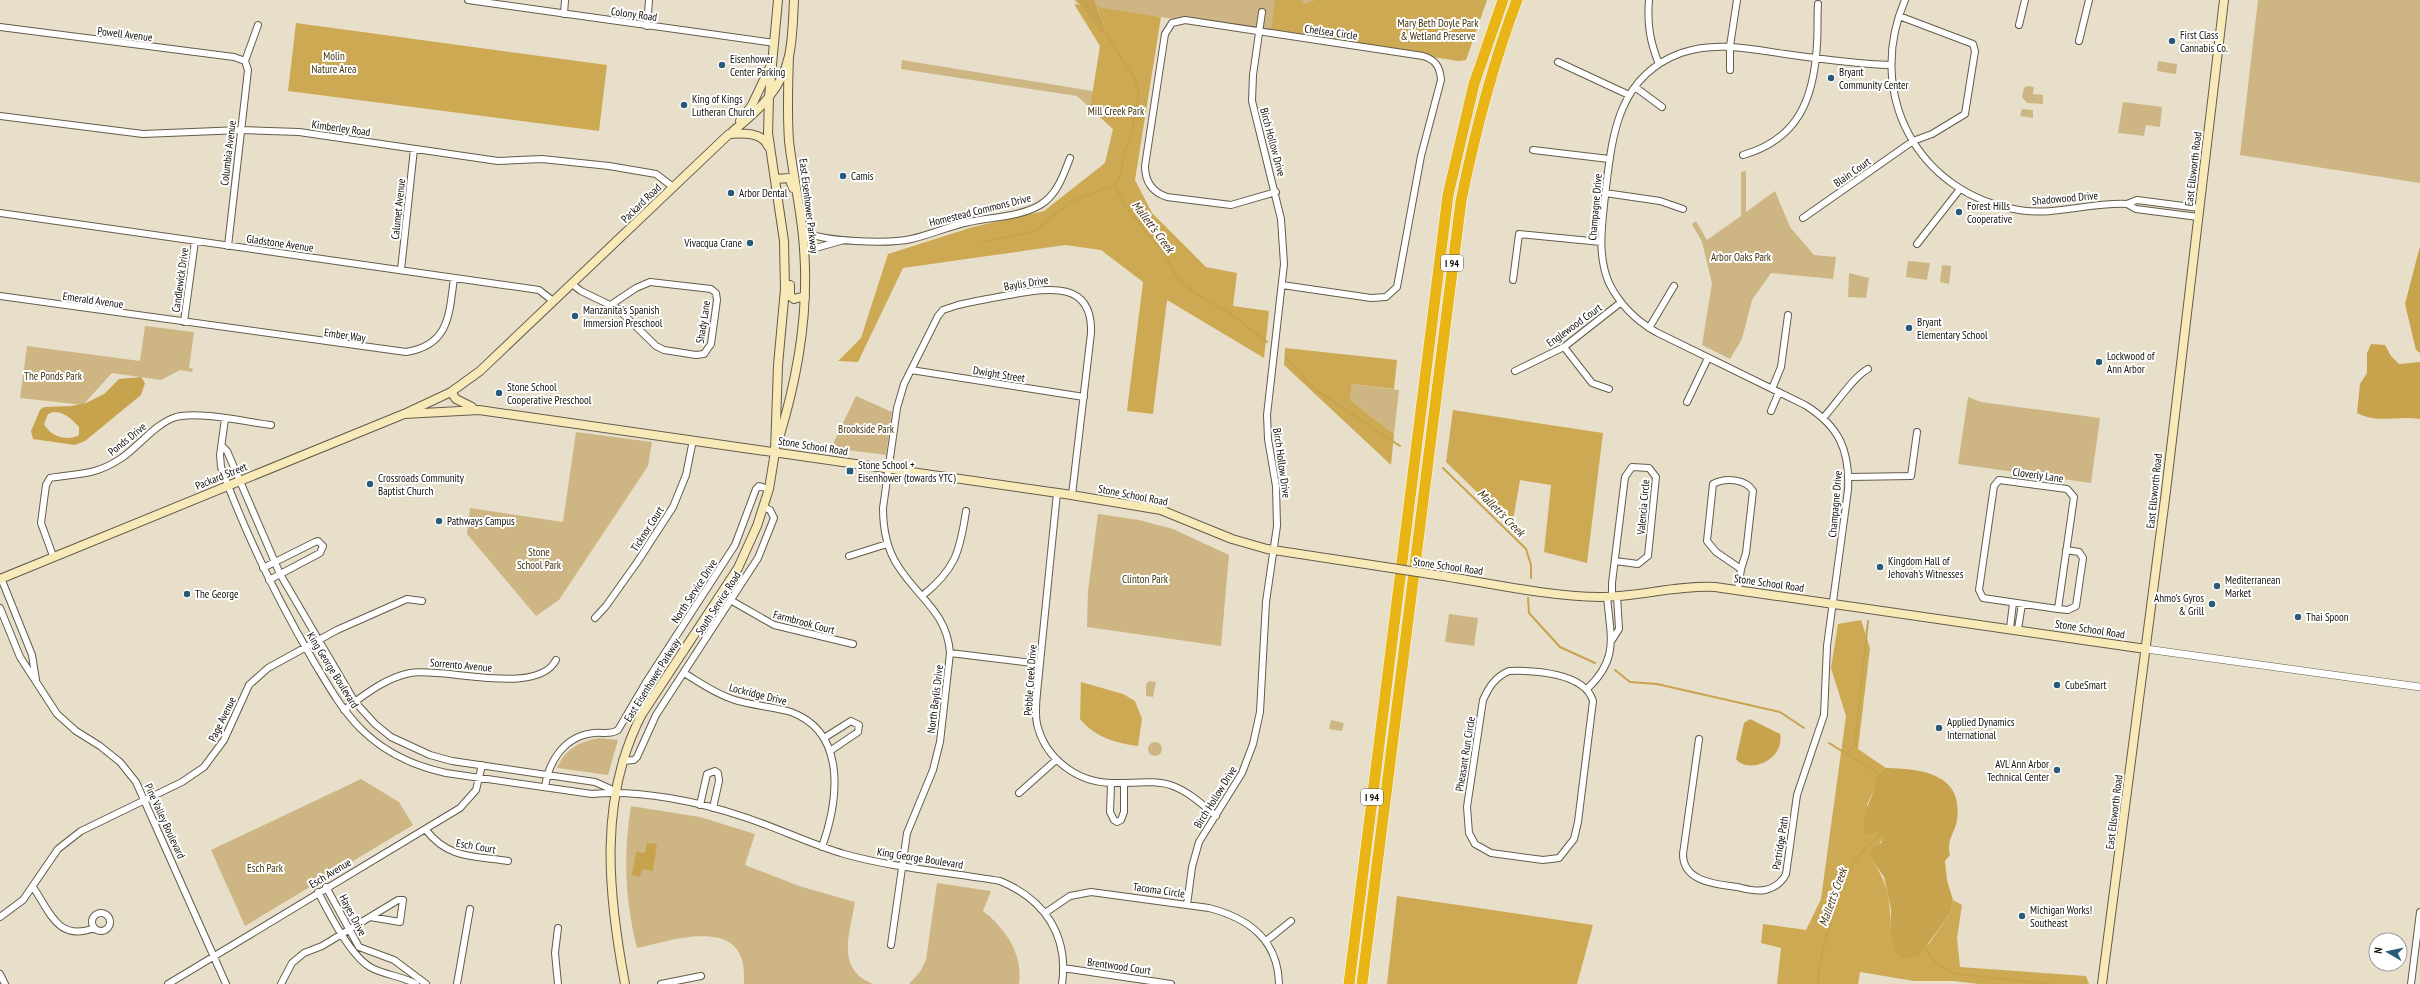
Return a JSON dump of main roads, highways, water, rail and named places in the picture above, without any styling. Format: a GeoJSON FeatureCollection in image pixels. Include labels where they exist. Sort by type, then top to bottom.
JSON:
{"type":"FeatureCollection","features":[{"type":"Feature","properties":{"kind":"highway","name":"I 94"},"geometry":{"type":"LineString","coordinates":[[1349,984],[1448,195],[1474,84],[1503,0]]}},
{"type":"Feature","properties":{"kind":"highway","name":"I 94"},"geometry":{"type":"LineString","coordinates":[[1362,984],[1461,201],[1487,86],[1517,0]]}},
{"type":"Feature","properties":{"kind":"main road"},"geometry":{"type":"LineString","coordinates":[[731,133],[752,105],[773,58],[778,0]]}},
{"type":"Feature","properties":{"kind":"main road","name":"Packard Road"},"geometry":{"type":"LineString","coordinates":[[451,392],[480,371],[673,187],[731,133],[759,110],[769,97],[789,56],[794,0]]}},
{"type":"Feature","properties":{"kind":"main road","name":"East Ellsworth Road"},"geometry":{"type":"LineString","coordinates":[[2102,984],[2146,649],[2224,0]]}},
{"type":"Feature","properties":{"kind":"main road","name":"East Eisenhower Parkway"},"geometry":{"type":"LineString","coordinates":[[775,452],[794,385],[805,296],[805,251],[788,119],[789,56]]}},
{"type":"Feature","properties":{"kind":"main road","name":"East Eisenhower Parkway"},"geometry":{"type":"LineString","coordinates":[[625,984],[616,937],[611,888],[610,850],[616,792],[622,760],[642,714],[738,568],[748,549],[764,508],[769,489],[775,452],[785,259],[770,150],[769,97],[773,58]]}},
{"type":"Feature","properties":{"kind":"main road"},"geometry":{"type":"LineString","coordinates":[[731,133],[759,136],[766,140],[770,150]]}},
{"type":"Feature","properties":{"kind":"main road"},"geometry":{"type":"LineString","coordinates":[[775,179],[785,177],[791,181],[795,198],[800,207]]}},
{"type":"Feature","properties":{"kind":"main road"},"geometry":{"type":"LineString","coordinates":[[785,259],[789,270],[790,296],[796,299],[805,296]]}},
{"type":"Feature","properties":{"kind":"main road"},"geometry":{"type":"LineString","coordinates":[[451,392],[463,404],[479,410]]}},
{"type":"Feature","properties":{"kind":"main road","name":"Packard Street"},"geometry":{"type":"LineString","coordinates":[[1,579],[53,556],[404,414],[451,392]]}},
{"type":"Feature","properties":{"kind":"main road"},"geometry":{"type":"LineString","coordinates":[[404,414],[479,410]]}},
{"type":"Feature","properties":{"kind":"main road","name":"Stone School Road"},"geometry":{"type":"LineString","coordinates":[[479,410],[888,468],[1072,495],[1161,510],[1232,539],[1274,550],[1568,595],[1612,596],[1689,586],[1738,590],[2146,649]]}},
{"type":"Feature","properties":{"kind":"waterway","name":"Mallett's Creek"},"geometry":{"type":"LineString","coordinates":[[982,242],[1035,231],[1070,202],[1114,185],[1120,176],[1125,151],[1131,136],[1139,95],[1135,79],[1102,28]]}},
{"type":"Feature","properties":{"kind":"waterway","name":"Mallett's Creek"},"geometry":{"type":"LineString","coordinates":[[1114,185],[1128,210],[1164,253],[1178,279],[1199,296],[1227,311],[1267,342]]}},
{"type":"Feature","properties":{"kind":"waterway","name":"Mallett's Creek"},"geometry":{"type":"LineString","coordinates":[[1286,357],[1313,388],[1400,446]]}},
{"type":"Feature","properties":{"kind":"waterway","name":"Mallett's Creek"},"geometry":{"type":"LineString","coordinates":[[1443,468],[1526,549],[1531,565],[1531,578]]}},
{"type":"Feature","properties":{"kind":"waterway","name":"Mallett's Creek"},"geometry":{"type":"LineString","coordinates":[[1528,598],[1529,613],[1560,647],[1595,663]]}},
{"type":"Feature","properties":{"kind":"waterway"},"geometry":{"type":"LineString","coordinates":[[1846,755],[1855,744],[1868,621]]}},
{"type":"Feature","properties":{"kind":"waterway","name":"Mallett's Creek"},"geometry":{"type":"LineString","coordinates":[[1615,670],[1630,682],[1657,684],[1780,712],[1804,728]]}},
{"type":"Feature","properties":{"kind":"waterway","name":"Mallett's Creek"},"geometry":{"type":"LineString","coordinates":[[1829,743],[1879,774]]}},
{"type":"Feature","properties":{"kind":"waterway","name":"Mallett's Creek"},"geometry":{"type":"LineString","coordinates":[[1818,984],[1822,954],[1832,917],[1846,880],[1860,854],[1882,833]]}},
{"type":"Feature","properties":{"kind":"waterway"},"geometry":{"type":"LineString","coordinates":[[1925,947],[1938,964],[1956,974],[2052,984]]}},
{"type":"Feature","properties":{"kind":"place","name":"First Class Cannabis Co."},"geometry":{"type":"Point","coordinates":[2172,41]}},
{"type":"Feature","properties":{"kind":"place","name":"Eisenhower Center Parking"},"geometry":{"type":"Point","coordinates":[722,65]}},
{"type":"Feature","properties":{"kind":"place","name":"Bryant Community Center"},"geometry":{"type":"Point","coordinates":[1831,78]}},
{"type":"Feature","properties":{"kind":"place","name":"King of Kings Lutheran Church"},"geometry":{"type":"Point","coordinates":[684,105]}},
{"type":"Feature","properties":{"kind":"place","name":"Camis"},"geometry":{"type":"Point","coordinates":[843,176]}},
{"type":"Feature","properties":{"kind":"place","name":"Arbor Dental"},"geometry":{"type":"Point","coordinates":[731,193]}},
{"type":"Feature","properties":{"kind":"place","name":"Forest Hills Cooperative"},"geometry":{"type":"Point","coordinates":[1959,212]}},
{"type":"Feature","properties":{"kind":"place","name":"Vivacqua Crane"},"geometry":{"type":"Point","coordinates":[750,243]}},
{"type":"Feature","properties":{"kind":"place","name":"Manzanita's Spanish Immersion Preschool"},"geometry":{"type":"Point","coordinates":[575,316]}},
{"type":"Feature","properties":{"kind":"place","name":"Bryant Elementary School"},"geometry":{"type":"Point","coordinates":[1909,328]}},
{"type":"Feature","properties":{"kind":"place","name":"Lockwood of Ann Arbor"},"geometry":{"type":"Point","coordinates":[2099,362]}},
{"type":"Feature","properties":{"kind":"place","name":"Stone School Cooperative Preschool"},"geometry":{"type":"Point","coordinates":[499,393]}},
{"type":"Feature","properties":{"kind":"place","name":"Stone School + Eisenhower (towards YTC)"},"geometry":{"type":"Point","coordinates":[850,471]}},
{"type":"Feature","properties":{"kind":"place","name":"Crossroads Community Baptist Church"},"geometry":{"type":"Point","coordinates":[370,484]}},
{"type":"Feature","properties":{"kind":"place","name":"Pathways Campus"},"geometry":{"type":"Point","coordinates":[439,521]}},
{"type":"Feature","properties":{"kind":"place","name":"Kingdom Hall of Jehovah's Witnesses"},"geometry":{"type":"Point","coordinates":[1880,567]}},
{"type":"Feature","properties":{"kind":"place","name":"Mediterranean Market"},"geometry":{"type":"Point","coordinates":[2217,586]}},
{"type":"Feature","properties":{"kind":"place","name":"The George"},"geometry":{"type":"Point","coordinates":[187,594]}},
{"type":"Feature","properties":{"kind":"place","name":"Ahmo's Gyros & Grill"},"geometry":{"type":"Point","coordinates":[2212,604]}},
{"type":"Feature","properties":{"kind":"place","name":"Thai Spoon"},"geometry":{"type":"Point","coordinates":[2298,617]}},
{"type":"Feature","properties":{"kind":"place","name":"CubeSmart"},"geometry":{"type":"Point","coordinates":[2057,685]}},
{"type":"Feature","properties":{"kind":"place","name":"Applied Dynamics International"},"geometry":{"type":"Point","coordinates":[1939,728]}},
{"type":"Feature","properties":{"kind":"place","name":"AVL Ann Arbor Technical Center"},"geometry":{"type":"Point","coordinates":[2057,770]}},
{"type":"Feature","properties":{"kind":"place","name":"Michigan Works! Southeast"},"geometry":{"type":"Point","coordinates":[2022,916]}},
{"type":"Feature","properties":{"kind":"park label","name":"Mary Beth Doyle Park & Wetland Preserve"},"geometry":{"type":"Point","coordinates":[1438,29]}},
{"type":"Feature","properties":{"kind":"park label","name":"Molin Nature Area"},"geometry":{"type":"Point","coordinates":[334,62]}},
{"type":"Feature","properties":{"kind":"park label","name":"Mill Creek Park"},"geometry":{"type":"Point","coordinates":[1116,111]}},
{"type":"Feature","properties":{"kind":"park label","name":"Arbor Oaks Park"},"geometry":{"type":"Point","coordinates":[1741,257]}},
{"type":"Feature","properties":{"kind":"park label","name":"The Ponds Park"},"geometry":{"type":"Point","coordinates":[53,376]}},
{"type":"Feature","properties":{"kind":"park label","name":"Brookside Park"},"geometry":{"type":"Point","coordinates":[866,429]}},
{"type":"Feature","properties":{"kind":"park label","name":"Stone School Park"},"geometry":{"type":"Point","coordinates":[539,558]}},
{"type":"Feature","properties":{"kind":"park label","name":"Clinton Park"},"geometry":{"type":"Point","coordinates":[1145,579]}},
{"type":"Feature","properties":{"kind":"park label","name":"Esch Park"},"geometry":{"type":"Point","coordinates":[265,868]}}]}
